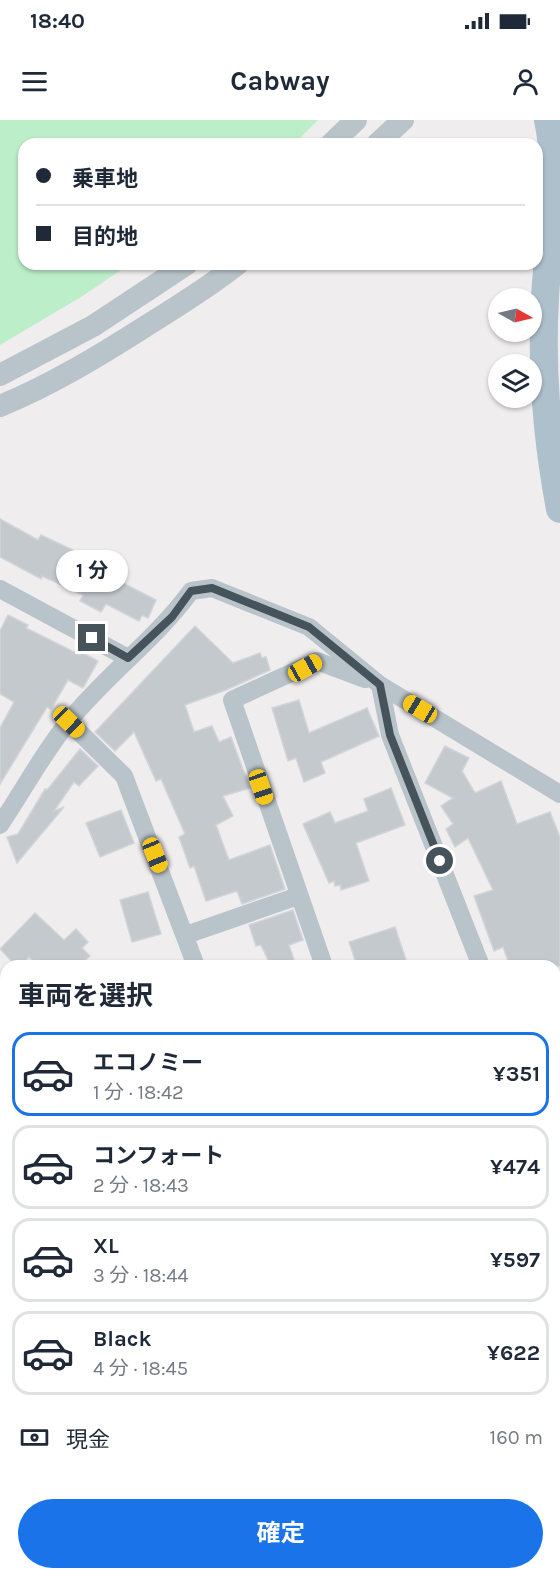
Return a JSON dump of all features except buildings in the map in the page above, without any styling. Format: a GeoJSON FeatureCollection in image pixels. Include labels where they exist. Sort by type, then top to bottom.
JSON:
{"type":"FeatureCollection","features":[{"type":"Feature","properties":{"kind":"main road"},"geometry":{"type":"LineString","coordinates":[[549,120],[556,162],[545,298],[552,380],[553,472],[560,509]]}},
{"type":"Feature","properties":{"kind":"street"},"geometry":{"type":"LineString","coordinates":[[337,138],[356,120]]}},
{"type":"Feature","properties":{"kind":"street"},"geometry":{"type":"LineString","coordinates":[[384,138],[403,120]]}},
{"type":"Feature","properties":{"kind":"street"},"geometry":{"type":"LineString","coordinates":[[0,375],[93,326],[178,270]]}},
{"type":"Feature","properties":{"kind":"street"},"geometry":{"type":"LineString","coordinates":[[0,406],[30,394],[107,351],[214,284],[231,270]]}},
{"type":"Feature","properties":{"kind":"street"},"geometry":{"type":"LineString","coordinates":[[0,825],[69,722],[128,658],[172,617],[191,591],[212,588],[309,627],[380,685],[560,794]]}},
{"type":"Feature","properties":{"kind":"street"},"geometry":{"type":"LineString","coordinates":[[0,589],[128,658]]}},
{"type":"Feature","properties":{"kind":"street"},"geometry":{"type":"LineString","coordinates":[[322,960],[232,700],[317,661],[380,685]]}},
{"type":"Feature","properties":{"kind":"street"},"geometry":{"type":"LineString","coordinates":[[380,685],[390,735],[479,960]]}},
{"type":"Feature","properties":{"kind":"street"},"geometry":{"type":"LineString","coordinates":[[69,722],[124,776],[194,960]]}},
{"type":"Feature","properties":{"kind":"street"},"geometry":{"type":"LineString","coordinates":[[186,935],[298,896]]}},
{"type":"Feature","properties":{"kind":"green space"},"geometry":{"type":"Polygon","coordinates":[[[0,120],[318,120],[300,138],[18,138],[18,270],[121,270],[81,297],[0,345],[0,120]]]}},
{"type":"Feature","properties":{"kind":"route"},"geometry":{"type":"LineString","coordinates":[[92,638],[128,658],[172,617],[191,591],[212,588],[309,627],[380,685],[390,735],[440,861]]}}]}
